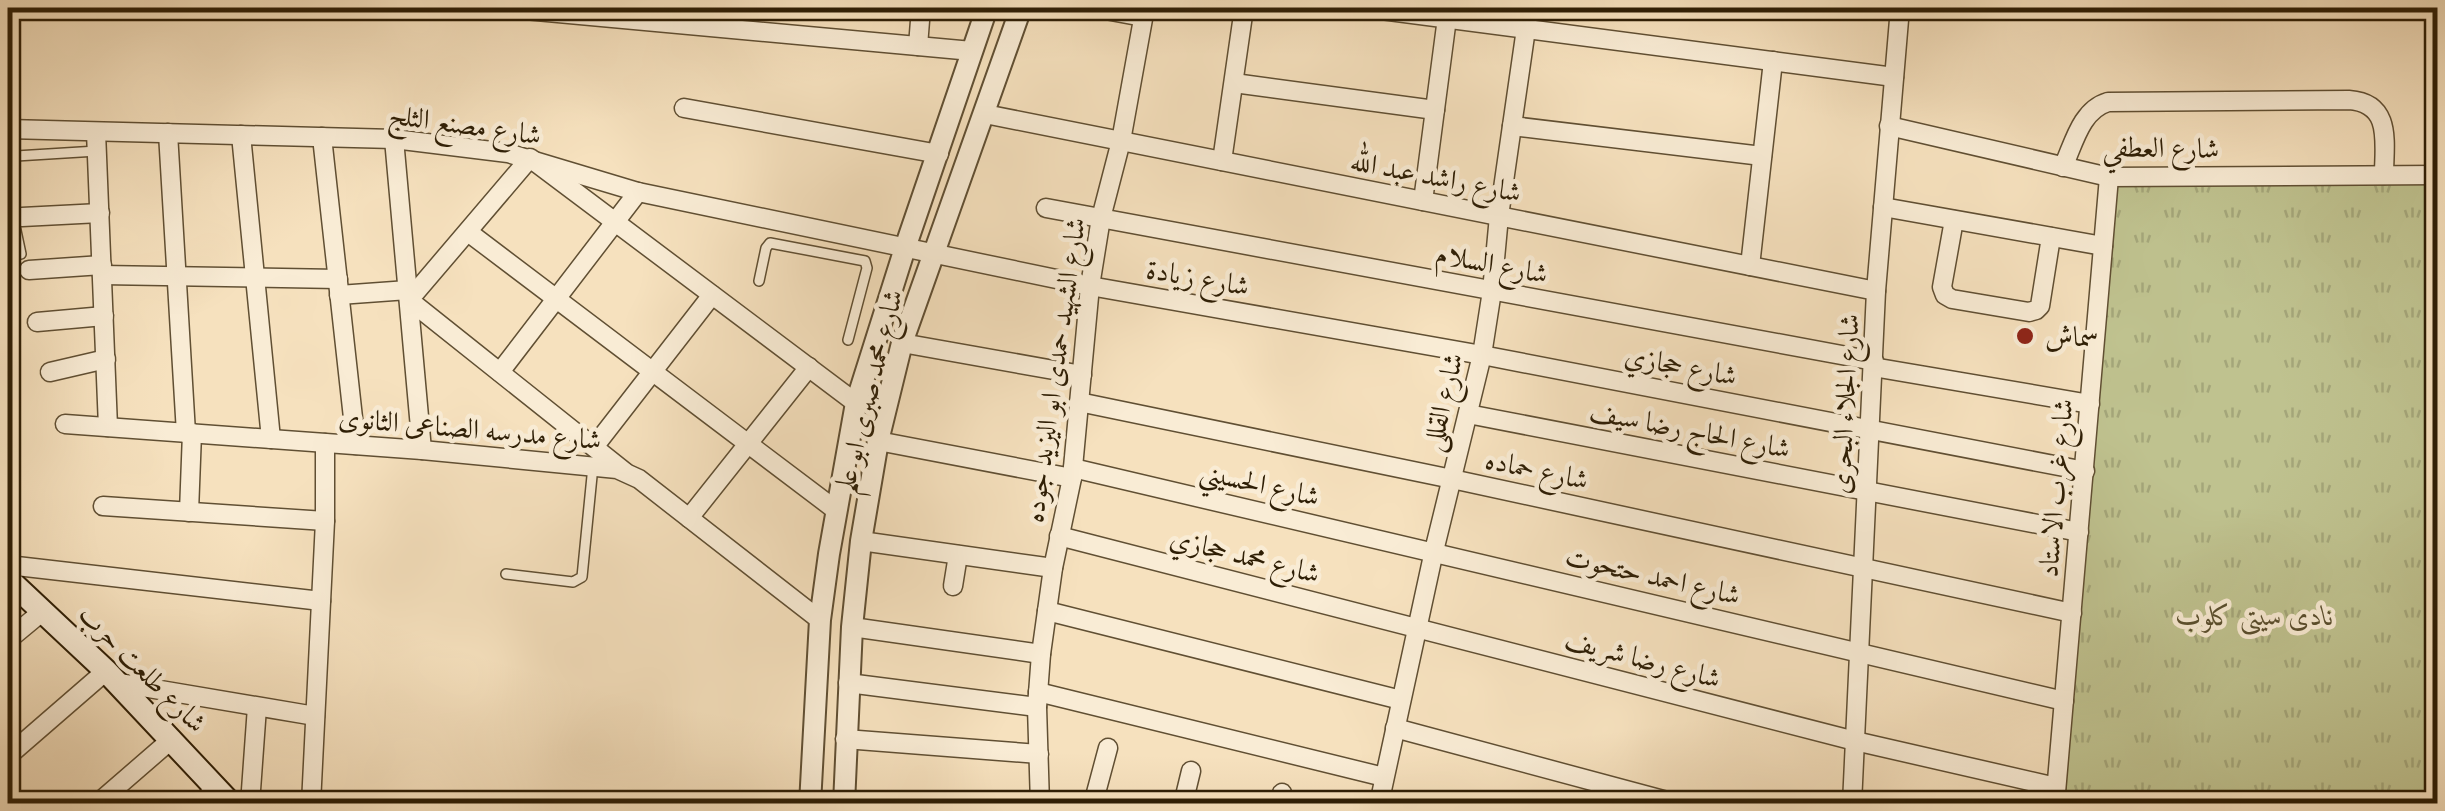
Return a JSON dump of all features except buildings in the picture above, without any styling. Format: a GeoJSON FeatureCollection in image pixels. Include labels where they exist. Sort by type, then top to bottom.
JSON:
{"type":"FeatureCollection","features":[{"type":"Feature","properties":{"kind":"main road","name":"شارع طلعت حرب"},"geometry":{"type":"LineString","coordinates":[[8,579],[172,739],[216,798]]}},
{"type":"Feature","properties":{"kind":"street"},"geometry":{"type":"LineString","coordinates":[[502,8],[972,51]]}},
{"type":"Feature","properties":{"kind":"street"},"geometry":{"type":"LineString","coordinates":[[918,46],[921,8]]}},
{"type":"Feature","properties":{"kind":"street","name":"شارع محمد صبرى ابو علم"},"geometry":{"type":"LineString","coordinates":[[810,804],[820,620],[856,404],[988,8]]}},
{"type":"Feature","properties":{"kind":"street","name":"شارع محمد صبرى ابو علم"},"geometry":{"type":"LineString","coordinates":[[844,804],[852,627],[878,441],[902,343],[1021,8]]}},
{"type":"Feature","properties":{"kind":"street"},"geometry":{"type":"LineString","coordinates":[[1095,8],[1144,12]]}},
{"type":"Feature","properties":{"kind":"street"},"geometry":{"type":"LineString","coordinates":[[1222,162],[1244,8]]}},
{"type":"Feature","properties":{"kind":"street"},"geometry":{"type":"LineString","coordinates":[[1366,8],[1894,76]]}},
{"type":"Feature","properties":{"kind":"street","name":"شارع القللى"},"geometry":{"type":"LineString","coordinates":[[1379,804],[1482,355],[1529,8]]}},
{"type":"Feature","properties":{"kind":"street","name":"شارع الجلاء البحرى"},"geometry":{"type":"LineString","coordinates":[[1852,803],[1876,290],[1900,8]]}},
{"type":"Feature","properties":{"kind":"street","name":"شارع الشهيد حمدى ابو اليزيد جوده"},"geometry":{"type":"LineString","coordinates":[[1040,804],[1037,700],[1052,568],[1072,473],[1090,286],[1101,218],[1121,141],[1144,12]]}},
{"type":"Feature","properties":{"kind":"street"},"geometry":{"type":"LineString","coordinates":[[1423,201],[1447,18]]}},
{"type":"Feature","properties":{"kind":"street"},"geometry":{"type":"LineString","coordinates":[[1750,266],[1773,61]]}},
{"type":"Feature","properties":{"kind":"street"},"geometry":{"type":"LineString","coordinates":[[1234,83],[1435,110]]}},
{"type":"Feature","properties":{"kind":"street"},"geometry":{"type":"LineString","coordinates":[[2063,167],[2085,118],[2095,107],[2108,102],[2349,100],[2368,105],[2382,120],[2384,176]]}},
{"type":"Feature","properties":{"kind":"street"},"geometry":{"type":"LineString","coordinates":[[684,108],[939,154]]}},
{"type":"Feature","properties":{"kind":"street","name":"شارع راشد عبد الله"},"geometry":{"type":"LineString","coordinates":[[985,114],[1876,290]]}},
{"type":"Feature","properties":{"kind":"street"},"geometry":{"type":"LineString","coordinates":[[1512,126],[1762,156]]}},
{"type":"Feature","properties":{"kind":"street","name":"شارع العطفي"},"geometry":{"type":"LineString","coordinates":[[1889,126],[2109,178],[2438,175]]}},
{"type":"Feature","properties":{"kind":"street","name":"شارع مصنع الثلج"},"geometry":{"type":"LineString","coordinates":[[8,129],[96,141],[168,133],[394,139],[486,149],[530,158],[638,192],[905,248]]}},
{"type":"Feature","properties":{"kind":"street"},"geometry":{"type":"LineString","coordinates":[[168,133],[189,433],[189,512]]}},
{"type":"Feature","properties":{"kind":"street"},"geometry":{"type":"LineString","coordinates":[[241,135],[272,439]]}},
{"type":"Feature","properties":{"kind":"street"},"geometry":{"type":"LineString","coordinates":[[322,137],[356,445]]}},
{"type":"Feature","properties":{"kind":"street"},"geometry":{"type":"LineString","coordinates":[[394,139],[422,450]]}},
{"type":"Feature","properties":{"kind":"street"},"geometry":{"type":"LineString","coordinates":[[96,141],[108,427]]}},
{"type":"Feature","properties":{"kind":"street"},"geometry":{"type":"LineString","coordinates":[[408,295],[530,158],[856,404]]}},
{"type":"Feature","properties":{"kind":"street","name":"شارع غرب الاستاد"},"geometry":{"type":"LineString","coordinates":[[2056,795],[2109,178]]}},
{"type":"Feature","properties":{"kind":"street"},"geometry":{"type":"LineString","coordinates":[[500,372],[638,192]]}},
{"type":"Feature","properties":{"kind":"street"},"geometry":{"type":"LineString","coordinates":[[1882,207],[2103,246]]}},
{"type":"Feature","properties":{"kind":"street","name":"شارع السلام"},"geometry":{"type":"LineString","coordinates":[[1046,208],[2090,404]]}},
{"type":"Feature","properties":{"kind":"street"},"geometry":{"type":"LineString","coordinates":[[22,218],[100,212]]}},
{"type":"Feature","properties":{"kind":"street"},"geometry":{"type":"LineString","coordinates":[[1954,220],[1942,287],[1952,299],[2036,310],[2040,306],[2051,237]]}},
{"type":"Feature","properties":{"kind":"street"},"geometry":{"type":"LineString","coordinates":[[468,232],[837,511]]}},
{"type":"Feature","properties":{"kind":"street","name":"شارع زيادة"},"geometry":{"type":"LineString","coordinates":[[905,248],[1090,286],[1482,355]]}},
{"type":"Feature","properties":{"kind":"street"},"geometry":{"type":"LineString","coordinates":[[25,262],[176,276],[255,278],[408,295],[593,456],[712,295]]}},
{"type":"Feature","properties":{"kind":"street"},"geometry":{"type":"LineString","coordinates":[[37,322],[104,316]]}},
{"type":"Feature","properties":{"kind":"street"},"geometry":{"type":"LineString","coordinates":[[902,343],[1082,375]]}},
{"type":"Feature","properties":{"kind":"street","name":"شارع حجازي"},"geometry":{"type":"LineString","coordinates":[[1482,355],[2085,471]]}},
{"type":"Feature","properties":{"kind":"street"},"geometry":{"type":"LineString","coordinates":[[50,372],[106,359]]}},
{"type":"Feature","properties":{"kind":"street"},"geometry":{"type":"LineString","coordinates":[[689,518],[809,368]]}},
{"type":"Feature","properties":{"kind":"street","name":"شارع حماده"},"geometry":{"type":"LineString","coordinates":[[1079,402],[2072,613]]}},
{"type":"Feature","properties":{"kind":"street","name":"شارع الحاج رضا سيف"},"geometry":{"type":"LineString","coordinates":[[1468,414],[2079,532]]}},
{"type":"Feature","properties":{"kind":"street","name":"شارع مدرسه الصناعى الثانوى"},"geometry":{"type":"LineString","coordinates":[[65,424],[422,450],[593,456],[639,479],[820,620]]}},
{"type":"Feature","properties":{"kind":"street","name":"شارع الحسيني"},"geometry":{"type":"LineString","coordinates":[[878,441],[1072,473],[1434,552]]}},
{"type":"Feature","properties":{"kind":"street"},"geometry":{"type":"LineString","coordinates":[[310,804],[325,521],[325,443]]}},
{"type":"Feature","properties":{"kind":"street"},"geometry":{"type":"LineString","coordinates":[[104,506],[325,521]]}},
{"type":"Feature","properties":{"kind":"street","name":"شارع محمد حجازي"},"geometry":{"type":"LineString","coordinates":[[1059,536],[1417,627]]}},
{"type":"Feature","properties":{"kind":"street"},"geometry":{"type":"LineString","coordinates":[[862,541],[1052,568]]}},
{"type":"Feature","properties":{"kind":"street","name":"شارع احمد حتحوت"},"geometry":{"type":"LineString","coordinates":[[1434,552],[2064,700]]}},
{"type":"Feature","properties":{"kind":"street"},"geometry":{"type":"LineString","coordinates":[[953,586],[958,556]]}},
{"type":"Feature","properties":{"kind":"street"},"geometry":{"type":"LineString","coordinates":[[8,565],[321,602]]}},
{"type":"Feature","properties":{"kind":"street"},"geometry":{"type":"LineString","coordinates":[[8,640],[43,611]]}},
{"type":"Feature","properties":{"kind":"street"},"geometry":{"type":"LineString","coordinates":[[1047,611],[1400,700]]}},
{"type":"Feature","properties":{"kind":"street"},"geometry":{"type":"LineString","coordinates":[[852,627],[1041,654]]}},
{"type":"Feature","properties":{"kind":"street","name":"شارع رضا شريف"},"geometry":{"type":"LineString","coordinates":[[1417,627],[2056,795]]}},
{"type":"Feature","properties":{"kind":"street"},"geometry":{"type":"LineString","coordinates":[[8,756],[112,677],[315,716]]}},
{"type":"Feature","properties":{"kind":"street"},"geometry":{"type":"LineString","coordinates":[[848,683],[1037,700],[1384,777]]}},
{"type":"Feature","properties":{"kind":"street"},"geometry":{"type":"LineString","coordinates":[[250,804],[257,707]]}},
{"type":"Feature","properties":{"kind":"street"},"geometry":{"type":"LineString","coordinates":[[1395,728],[1678,804]]}},
{"type":"Feature","properties":{"kind":"street"},"geometry":{"type":"LineString","coordinates":[[97,804],[172,739]]}},
{"type":"Feature","properties":{"kind":"street"},"geometry":{"type":"LineString","coordinates":[[845,739],[1039,754]]}},
{"type":"Feature","properties":{"kind":"street"},"geometry":{"type":"LineString","coordinates":[[1093,804],[1108,748]]}},
{"type":"Feature","properties":{"kind":"street"},"geometry":{"type":"LineString","coordinates":[[1183,804],[1191,771]]}},
{"type":"Feature","properties":{"kind":"lane"},"geometry":{"type":"LineString","coordinates":[[8,160],[96,141]]}},
{"type":"Feature","properties":{"kind":"lane"},"geometry":{"type":"LineString","coordinates":[[8,192],[25,262]]}},
{"type":"Feature","properties":{"kind":"lane"},"geometry":{"type":"LineString","coordinates":[[758,281],[766,248],[774,242],[862,259],[867,264],[848,340]]}},
{"type":"Feature","properties":{"kind":"lane"},"geometry":{"type":"LineString","coordinates":[[863,284],[891,291]]}},
{"type":"Feature","properties":{"kind":"lane"},"geometry":{"type":"LineString","coordinates":[[506,574],[573,582],[582,577],[593,456]]}},
{"type":"Feature","properties":{"kind":"green space","name":"نادى سيتى كلوب"},"geometry":{"type":"Polygon","coordinates":[[[2437,174],[2437,803],[2054,804],[2109,177],[2437,174]]]}},
{"type":"Feature","properties":{"kind":"place","name":"سماش"},"geometry":{"type":"Point","coordinates":[2025,336]}}]}
